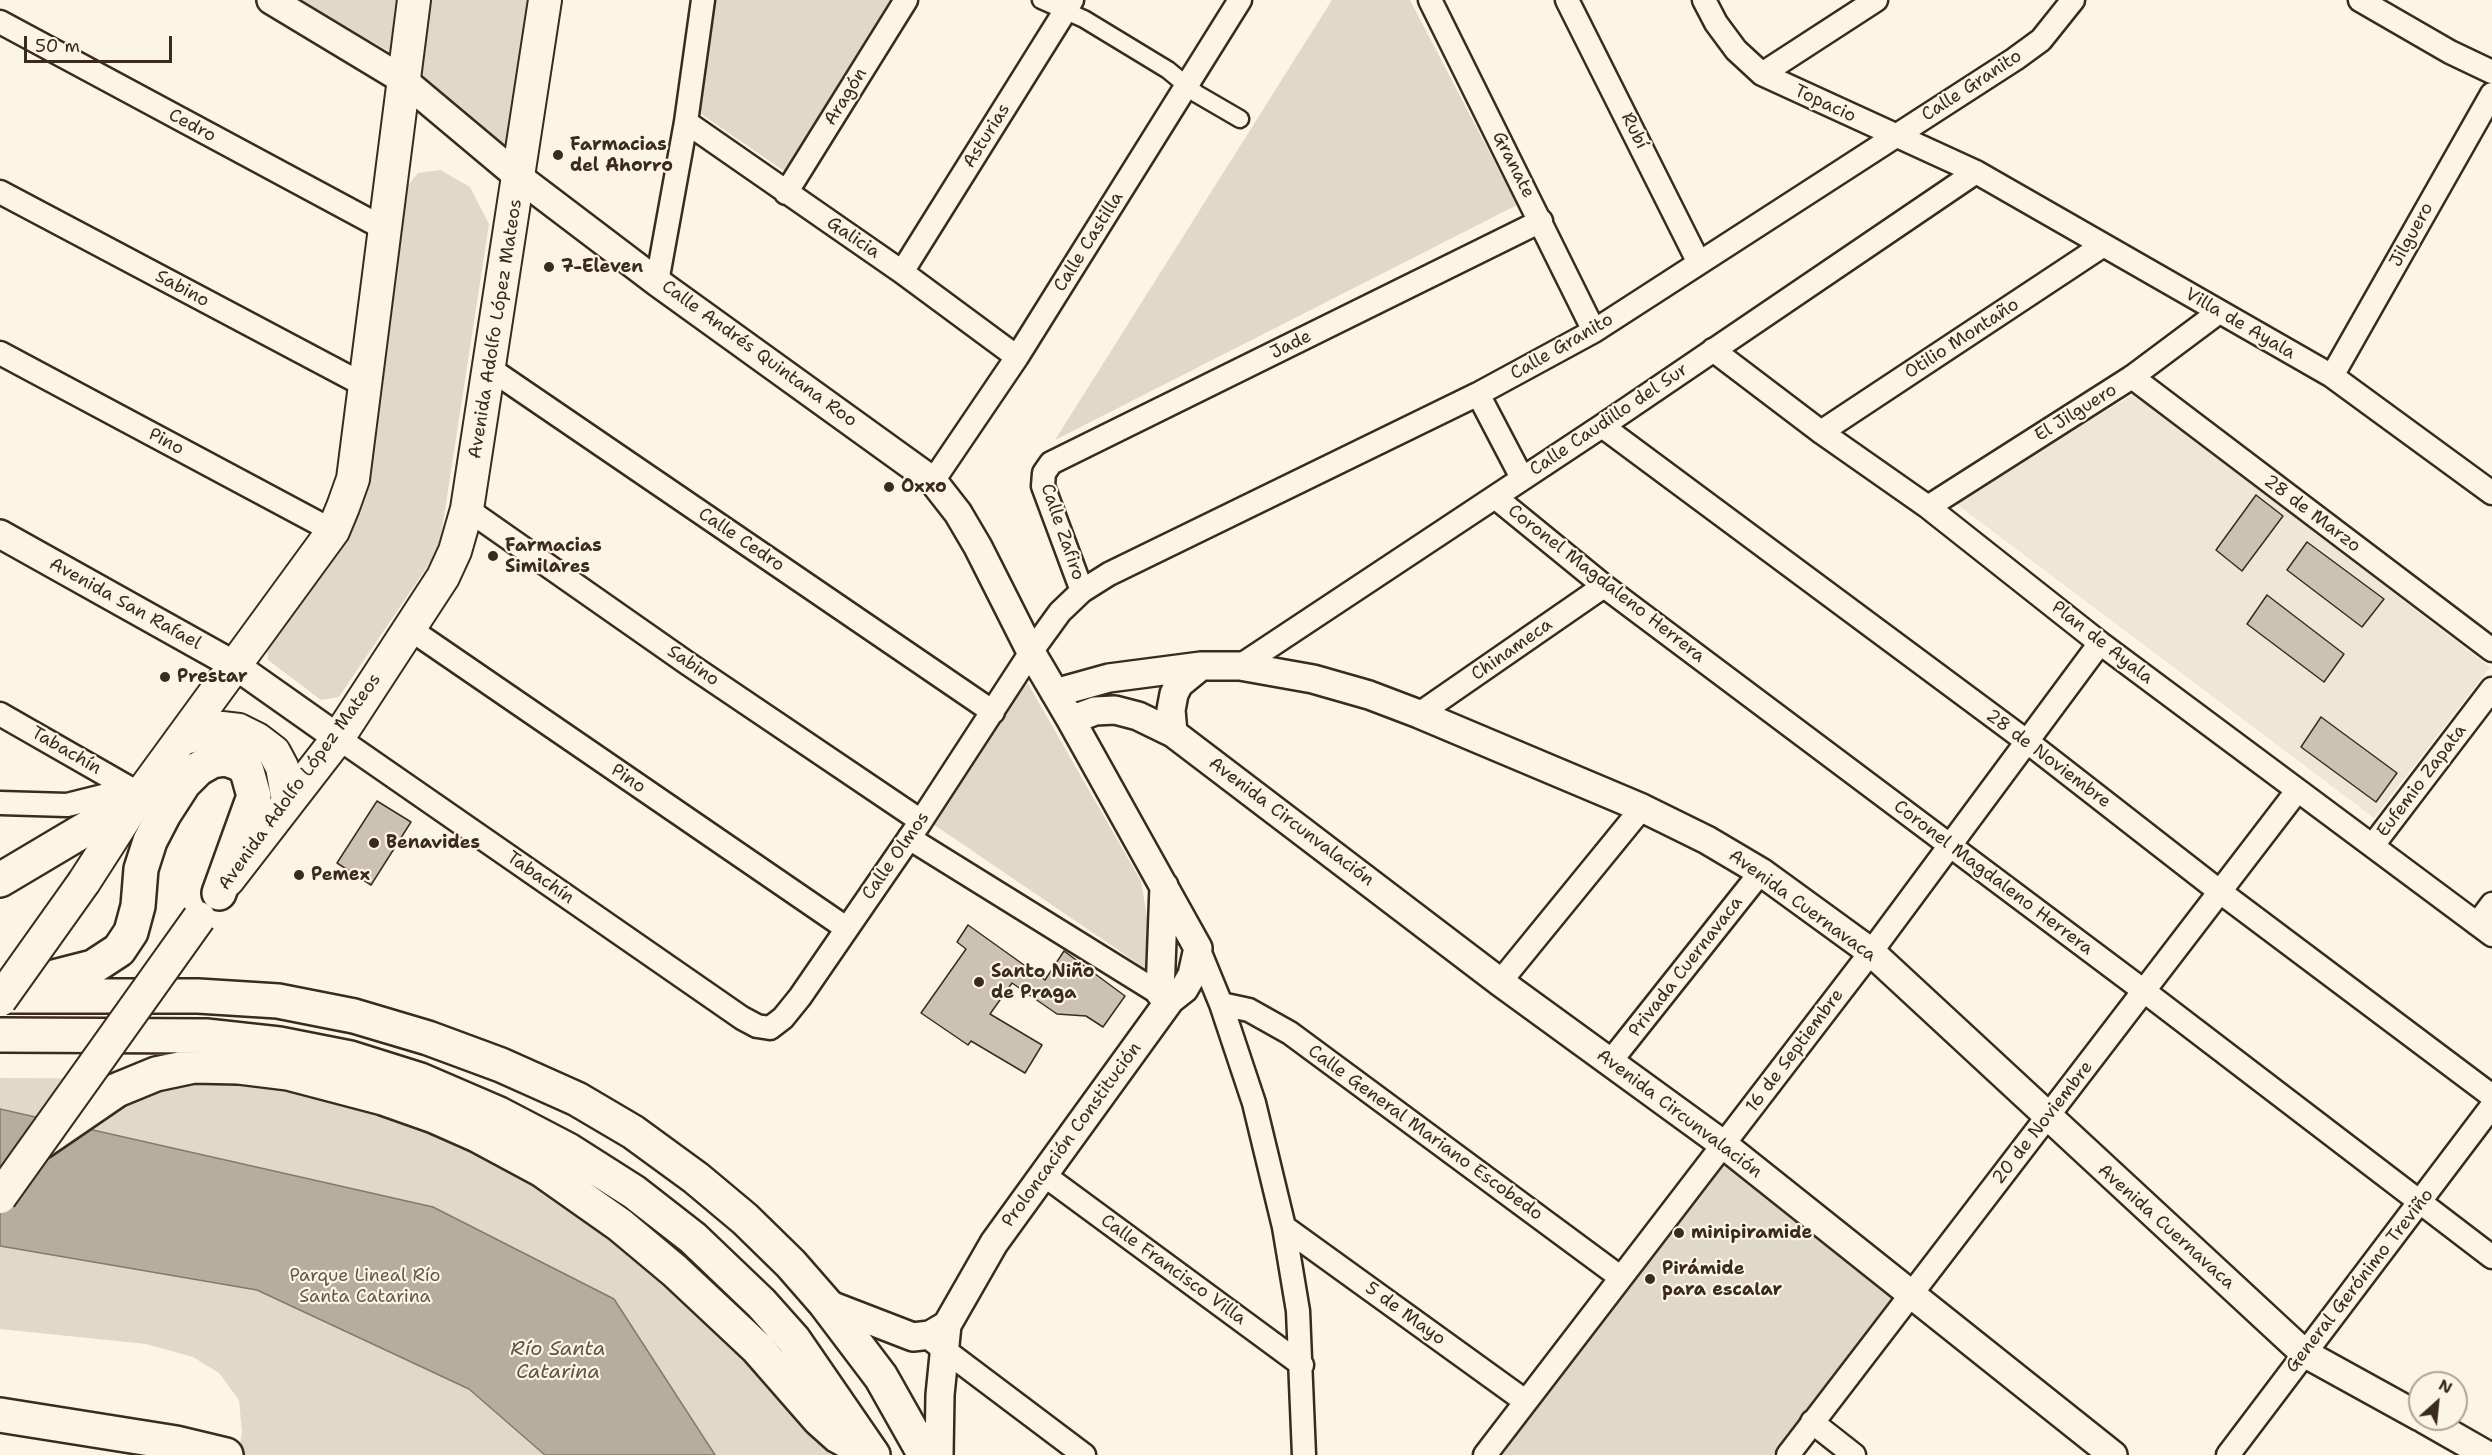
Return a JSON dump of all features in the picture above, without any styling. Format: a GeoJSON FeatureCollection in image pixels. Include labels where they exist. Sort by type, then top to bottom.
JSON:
{"type":"FeatureCollection","features":[{"type":"Feature","properties":{"kind":"highway"},"geometry":{"type":"LineString","coordinates":[[0,996],[39,979],[93,967],[119,950],[131,932],[138,906],[141,869],[150,841],[164,814],[184,783],[198,769],[212,761],[226,759],[240,764],[247,771],[254,796],[219,893]]}},
{"type":"Feature","properties":{"kind":"highway"},"geometry":{"type":"LineString","coordinates":[[0,880],[137,793]]}},
{"type":"Feature","properties":{"kind":"highway"},"geometry":{"type":"LineString","coordinates":[[0,996],[198,996],[278,1001],[354,1016],[428,1038],[501,1065],[577,1099],[633,1132],[696,1178],[753,1227],[825,1303],[881,1377],[925,1455]]}},
{"type":"Feature","properties":{"kind":"highway"},"geometry":{"type":"LineString","coordinates":[[0,1035],[206,1036],[279,1044],[350,1058],[420,1080],[499,1114],[568,1150],[634,1192],[693,1238],[761,1303],[794,1340],[873,1455]]}},
{"type":"Feature","properties":{"kind":"highway"},"geometry":{"type":"LineString","coordinates":[[41,1142],[117,1090],[156,1074],[194,1066],[238,1067],[288,1073],[383,1098],[456,1125],[550,1175],[648,1248],[737,1330],[819,1419],[838,1436],[873,1455]]}},
{"type":"Feature","properties":{"kind":"highway"},"geometry":{"type":"LineString","coordinates":[[0,1414],[176,1443],[226,1455]]}},
{"type":"Feature","properties":{"kind":"main road"},"geometry":{"type":"LineString","coordinates":[[0,996],[84,882],[137,793],[236,666],[333,531],[352,478],[414,0]]}},
{"type":"Feature","properties":{"kind":"main road","name":"Avenida Adolfo López Mateos"},"geometry":{"type":"LineString","coordinates":[[0,1197],[198,918],[338,738],[443,577],[455,551],[467,509],[520,178],[545,0]]}},
{"type":"Feature","properties":{"kind":"main road"},"geometry":{"type":"LineString","coordinates":[[181,739],[222,728],[239,730],[257,739],[274,752],[282,767],[288,801]]}},
{"type":"Feature","properties":{"kind":"street","name":"Calle Andrés Quintana Roo"},"geometry":{"type":"LineString","coordinates":[[271,0],[402,79],[520,178],[657,282],[933,481],[958,513],[978,547],[1030,652],[1071,720]]}},
{"type":"Feature","properties":{"kind":"street"},"geometry":{"type":"LineString","coordinates":[[657,282],[686,123],[703,0]]}},
{"type":"Feature","properties":{"kind":"street","name":"Aragón"},"geometry":{"type":"LineString","coordinates":[[786,193],[906,0]]}},
{"type":"Feature","properties":{"kind":"street"},"geometry":{"type":"LineString","coordinates":[[1041,0],[1069,5],[1094,24],[1187,83],[1197,94],[1240,119]]}},
{"type":"Feature","properties":{"kind":"street","name":"Calle Castilla"},"geometry":{"type":"LineString","coordinates":[[933,481],[1017,357],[1240,0]]}},
{"type":"Feature","properties":{"kind":"street","name":"Granate"},"geometry":{"type":"LineString","coordinates":[[1430,0],[1594,331]]}},
{"type":"Feature","properties":{"kind":"street","name":"Rubí"},"geometry":{"type":"LineString","coordinates":[[1567,0],[1700,262]]}},
{"type":"Feature","properties":{"kind":"street","name":"Topacio"},"geometry":{"type":"LineString","coordinates":[[1704,0],[1716,23],[1736,50],[1762,74],[1893,136],[1976,172]]}},
{"type":"Feature","properties":{"kind":"street"},"geometry":{"type":"LineString","coordinates":[[1762,74],[1876,0]]}},
{"type":"Feature","properties":{"kind":"street","name":"Calle Granito"},"geometry":{"type":"LineString","coordinates":[[1030,652],[1060,612],[1082,591],[1109,574],[1478,394],[1594,331],[2015,59],[2041,40],[2073,0]]}},
{"type":"Feature","properties":{"kind":"street"},"geometry":{"type":"LineString","coordinates":[[2360,0],[2450,52],[2492,72]]}},
{"type":"Feature","properties":{"kind":"street","name":"Asturias"},"geometry":{"type":"LineString","coordinates":[[902,272],[1069,5]]}},
{"type":"Feature","properties":{"kind":"street","name":"Cedro"},"geometry":{"type":"LineString","coordinates":[[0,22],[385,229]]}},
{"type":"Feature","properties":{"kind":"street","name":"Jilguero"},"geometry":{"type":"LineString","coordinates":[[2332,376],[2492,94]]}},
{"type":"Feature","properties":{"kind":"street","name":"Galicia"},"geometry":{"type":"LineString","coordinates":[[686,123],[902,272],[1017,357]]}},
{"type":"Feature","properties":{"kind":"street","name":"Villa de Ayala"},"geometry":{"type":"LineString","coordinates":[[1976,172],[2332,376],[2492,493]]}},
{"type":"Feature","properties":{"kind":"street","name":"Calle Caudillo del Sur"},"geometry":{"type":"LineString","coordinates":[[1240,666],[1602,426],[1976,172]]}},
{"type":"Feature","properties":{"kind":"street","name":"Sabino"},"geometry":{"type":"LineString","coordinates":[[0,192],[364,385]]}},
{"type":"Feature","properties":{"kind":"street","name":"Jade"},"geometry":{"type":"LineString","coordinates":[[1044,473],[1051,463],[1541,221]]}},
{"type":"Feature","properties":{"kind":"street","name":"Otilio Montaño"},"geometry":{"type":"LineString","coordinates":[[1821,432],[2102,246]]}},
{"type":"Feature","properties":{"kind":"street","name":"El Jilguero"},"geometry":{"type":"LineString","coordinates":[[1928,507],[2132,377],[2219,312]]}},
{"type":"Feature","properties":{"kind":"street","name":"Plan de Ayala"},"geometry":{"type":"LineString","coordinates":[[1713,350],[1821,432],[1928,507],[2100,643],[2485,929]]}},
{"type":"Feature","properties":{"kind":"street","name":"Pino"},"geometry":{"type":"LineString","coordinates":[[0,353],[333,531]]}},
{"type":"Feature","properties":{"kind":"street","name":"Calle Cedro"},"geometry":{"type":"LineString","coordinates":[[489,368],[993,712]]}},
{"type":"Feature","properties":{"kind":"street","name":"28 de Marzo"},"geometry":{"type":"LineString","coordinates":[[2132,377],[2492,650]]}},
{"type":"Feature","properties":{"kind":"street"},"geometry":{"type":"LineString","coordinates":[[1478,394],[1522,478]]}},
{"type":"Feature","properties":{"kind":"street","name":"28 de Noviembre"},"geometry":{"type":"LineString","coordinates":[[1602,426],[2029,743],[2218,891],[2492,1096]]}},
{"type":"Feature","properties":{"kind":"street","name":"Calle Zafiro"},"geometry":{"type":"LineString","coordinates":[[1044,473],[1043,486],[1082,591]]}},
{"type":"Feature","properties":{"kind":"street","name":"Coronel Magdaleno Herrera"},"geometry":{"type":"LineString","coordinates":[[1496,497],[1604,586],[2144,991],[2492,1257]]}},
{"type":"Feature","properties":{"kind":"street","name":"Sabino"},"geometry":{"type":"LineString","coordinates":[[467,509],[677,656],[915,830],[1165,996]]}},
{"type":"Feature","properties":{"kind":"street","name":"Avenida San Rafael"},"geometry":{"type":"LineString","coordinates":[[0,534],[236,666],[338,738]]}},
{"type":"Feature","properties":{"kind":"street","name":"Chinameca"},"geometry":{"type":"LineString","coordinates":[[1419,714],[1604,586]]}},
{"type":"Feature","properties":{"kind":"street","name":"Pino"},"geometry":{"type":"LineString","coordinates":[[410,629],[846,928]]}},
{"type":"Feature","properties":{"kind":"street","name":"16 de Septiembre"},"geometry":{"type":"LineString","coordinates":[[1485,1455],[2029,743],[2100,643]]}},
{"type":"Feature","properties":{"kind":"street","name":"Calle Olmos"},"geometry":{"type":"LineString","coordinates":[[742,1018],[757,1026],[770,1028],[783,1018],[915,830],[1030,652]]}},
{"type":"Feature","properties":{"kind":"street"},"geometry":{"type":"LineString","coordinates":[[1173,734],[1171,710],[1174,694],[1179,684],[1201,666]]}},
{"type":"Feature","properties":{"kind":"street","name":"Avenida Cuernavaca"},"geometry":{"type":"LineString","coordinates":[[1055,693],[1110,678],[1201,666],[1240,666],[1313,679],[1369,695],[1419,714],[1642,808],[1707,840],[1761,872],[1870,952],[2047,1118],[2304,1353],[2408,1410]]}},
{"type":"Feature","properties":{"kind":"street","name":"Eufemio Zapata"},"geometry":{"type":"LineString","coordinates":[[2373,845],[2492,689]]}},
{"type":"Feature","properties":{"kind":"street","name":"Avenida Circunvalación"},"geometry":{"type":"LineString","coordinates":[[1071,720],[1095,711],[1115,710],[1138,716],[1173,734],[1500,982],[1724,1145],[2113,1455]]}},
{"type":"Feature","properties":{"kind":"street","name":"Tabachín"},"geometry":{"type":"LineString","coordinates":[[0,714],[137,793]]}},
{"type":"Feature","properties":{"kind":"street"},"geometry":{"type":"LineString","coordinates":[[1071,720],[1198,948],[1221,1004],[1254,1103],[1284,1227],[1298,1311],[1304,1455]]}},
{"type":"Feature","properties":{"kind":"street","name":"Tabachín"},"geometry":{"type":"LineString","coordinates":[[338,738],[742,1018]]}},
{"type":"Feature","properties":{"kind":"street","name":"20 de Noviembre"},"geometry":{"type":"LineString","coordinates":[[1788,1455],[2218,891],[2297,791]]}},
{"type":"Feature","properties":{"kind":"street"},"geometry":{"type":"LineString","coordinates":[[0,803],[67,805],[137,793]]}},
{"type":"Feature","properties":{"kind":"street"},"geometry":{"type":"LineString","coordinates":[[1500,982],[1642,808]]}},
{"type":"Feature","properties":{"kind":"street","name":"Privada Cuernavaca"},"geometry":{"type":"LineString","coordinates":[[1610,1062],[1761,872]]}},
{"type":"Feature","properties":{"kind":"street"},"geometry":{"type":"LineString","coordinates":[[1164,885],[1165,996]]}},
{"type":"Feature","properties":{"kind":"street"},"geometry":{"type":"LineString","coordinates":[[2485,929],[2492,904]]}},
{"type":"Feature","properties":{"kind":"street","name":"Proloncación Constitución"},"geometry":{"type":"LineString","coordinates":[[939,1455],[939,1337],[994,1243],[1044,1175],[1165,996],[1177,997],[1190,980],[1198,948]]}},
{"type":"Feature","properties":{"kind":"street","name":"Calle General Mariano Escobedo"},"geometry":{"type":"LineString","coordinates":[[1221,1004],[1249,1010],[1290,1033],[1620,1277]]}},
{"type":"Feature","properties":{"kind":"street","name":"General Gerónimo Treviño"},"geometry":{"type":"LineString","coordinates":[[2228,1455],[2492,1106]]}},
{"type":"Feature","properties":{"kind":"street","name":"Calle Francisco Villa"},"geometry":{"type":"LineString","coordinates":[[1044,1175],[1302,1365]]}},
{"type":"Feature","properties":{"kind":"street","name":"5 de Mayo"},"geometry":{"type":"LineString","coordinates":[[1284,1227],[1526,1401]]}},
{"type":"Feature","properties":{"kind":"street"},"geometry":{"type":"LineString","coordinates":[[825,1303],[907,1335],[939,1337],[1084,1455]]}},
{"type":"Feature","properties":{"kind":"street"},"geometry":{"type":"LineString","coordinates":[[1812,1422],[1854,1455]]}},
{"type":"Feature","properties":{"kind":"street"},"geometry":{"type":"LineString","coordinates":[[2445,1431],[2487,1455]]}},
{"type":"Feature","properties":{"kind":"shaded area"},"geometry":{"type":"Polygon","coordinates":[[[2134,394],[2490,667],[2374,818],[1954,502],[2134,394]]]}},
{"type":"Feature","properties":{"kind":"green space"},"geometry":{"type":"Polygon","coordinates":[[[299,0],[402,0],[394,54],[299,0]]]}},
{"type":"Feature","properties":{"kind":"green space"},"geometry":{"type":"Polygon","coordinates":[[[423,0],[534,0],[511,157],[415,71],[423,0]]]}},
{"type":"Feature","properties":{"kind":"green space"},"geometry":{"type":"Polygon","coordinates":[[[715,0],[894,0],[787,173],[698,112],[715,0]]]}},
{"type":"Feature","properties":{"kind":"green space"},"geometry":{"type":"Polygon","coordinates":[[[1332,0],[1410,0],[1517,205],[1055,440],[1332,0]]]}},
{"type":"Feature","properties":{"kind":"green space"},"geometry":{"type":"Polygon","coordinates":[[[440,170],[470,187],[489,224],[439,549],[339,697],[321,700],[268,660],[267,644],[342,538],[402,193],[418,173],[440,170]]]}},
{"type":"Feature","properties":{"kind":"green space"},"geometry":{"type":"Polygon","coordinates":[[[1027,682],[1141,881],[1150,936],[1149,971],[930,822],[1027,682]]]}},
{"type":"Feature","properties":{"kind":"green space","name":"Parque Lineal Río Santa Catarina"},"geometry":{"type":"Polygon","coordinates":[[[0,1078],[202,1079],[287,1089],[367,1108],[462,1142],[537,1177],[659,1259],[816,1435],[830,1455],[238,1455],[242,1432],[239,1400],[219,1373],[193,1357],[146,1344],[0,1329],[0,1078]]]}},
{"type":"Feature","properties":{"kind":"green space"},"geometry":{"type":"Polygon","coordinates":[[[1723,1163],[1896,1296],[1772,1455],[1497,1455],[1723,1163]]]}},
{"type":"Feature","properties":{"kind":"water","name":"Río Santa Catarina"},"geometry":{"type":"Polygon","coordinates":[[[0,1109],[433,1207],[614,1299],[715,1455],[545,1455],[469,1389],[257,1290],[0,1246],[0,1109]]]}},
{"type":"Feature","properties":{"kind":"building"},"geometry":{"type":"Polygon","coordinates":[[[2256,495],[2283,516],[2242,571],[2216,550],[2256,495]]]}},
{"type":"Feature","properties":{"kind":"building"},"geometry":{"type":"Polygon","coordinates":[[[2307,542],[2384,599],[2362,627],[2287,570],[2307,542]]]}},
{"type":"Feature","properties":{"kind":"building"},"geometry":{"type":"Polygon","coordinates":[[[2267,595],[2344,654],[2324,682],[2247,624],[2267,595]]]}},
{"type":"Feature","properties":{"kind":"building"},"geometry":{"type":"Polygon","coordinates":[[[2321,717],[2397,773],[2376,802],[2301,747],[2321,717]]]}},
{"type":"Feature","properties":{"kind":"building","name":"Benavides"},"geometry":{"type":"Polygon","coordinates":[[[377,801],[411,822],[371,885],[337,863],[377,801]]]}},
{"type":"Feature","properties":{"kind":"building"},"geometry":{"type":"Polygon","coordinates":[[[968,925],[1045,980],[1064,951],[1125,996],[1103,1027],[1086,1016],[1057,1014],[1012,983],[990,1014],[1042,1045],[1025,1073],[971,1041],[968,1045],[921,1013],[966,949],[957,942],[968,925]]]}},
{"type":"Feature","properties":{"kind":"place","name":"Farmacias del Ahorro"},"geometry":{"type":"Point","coordinates":[558,155]}},
{"type":"Feature","properties":{"kind":"place","name":"7-Eleven"},"geometry":{"type":"Point","coordinates":[549,267]}},
{"type":"Feature","properties":{"kind":"place","name":"Oxxo"},"geometry":{"type":"Point","coordinates":[889,487]}},
{"type":"Feature","properties":{"kind":"place","name":"Farmacias Similares"},"geometry":{"type":"Point","coordinates":[493,556]}},
{"type":"Feature","properties":{"kind":"place","name":"Prestar"},"geometry":{"type":"Point","coordinates":[165,677]}},
{"type":"Feature","properties":{"kind":"place","name":"Benavides"},"geometry":{"type":"Point","coordinates":[374,843]}},
{"type":"Feature","properties":{"kind":"place","name":"Pemex"},"geometry":{"type":"Point","coordinates":[299,875]}},
{"type":"Feature","properties":{"kind":"place","name":"Santo Niño de Praga"},"geometry":{"type":"Point","coordinates":[979,982]}},
{"type":"Feature","properties":{"kind":"place","name":"minipiramide"},"geometry":{"type":"Point","coordinates":[1679,1233]}},
{"type":"Feature","properties":{"kind":"place","name":"Pirámide para escalar"},"geometry":{"type":"Point","coordinates":[1650,1279]}}]}
